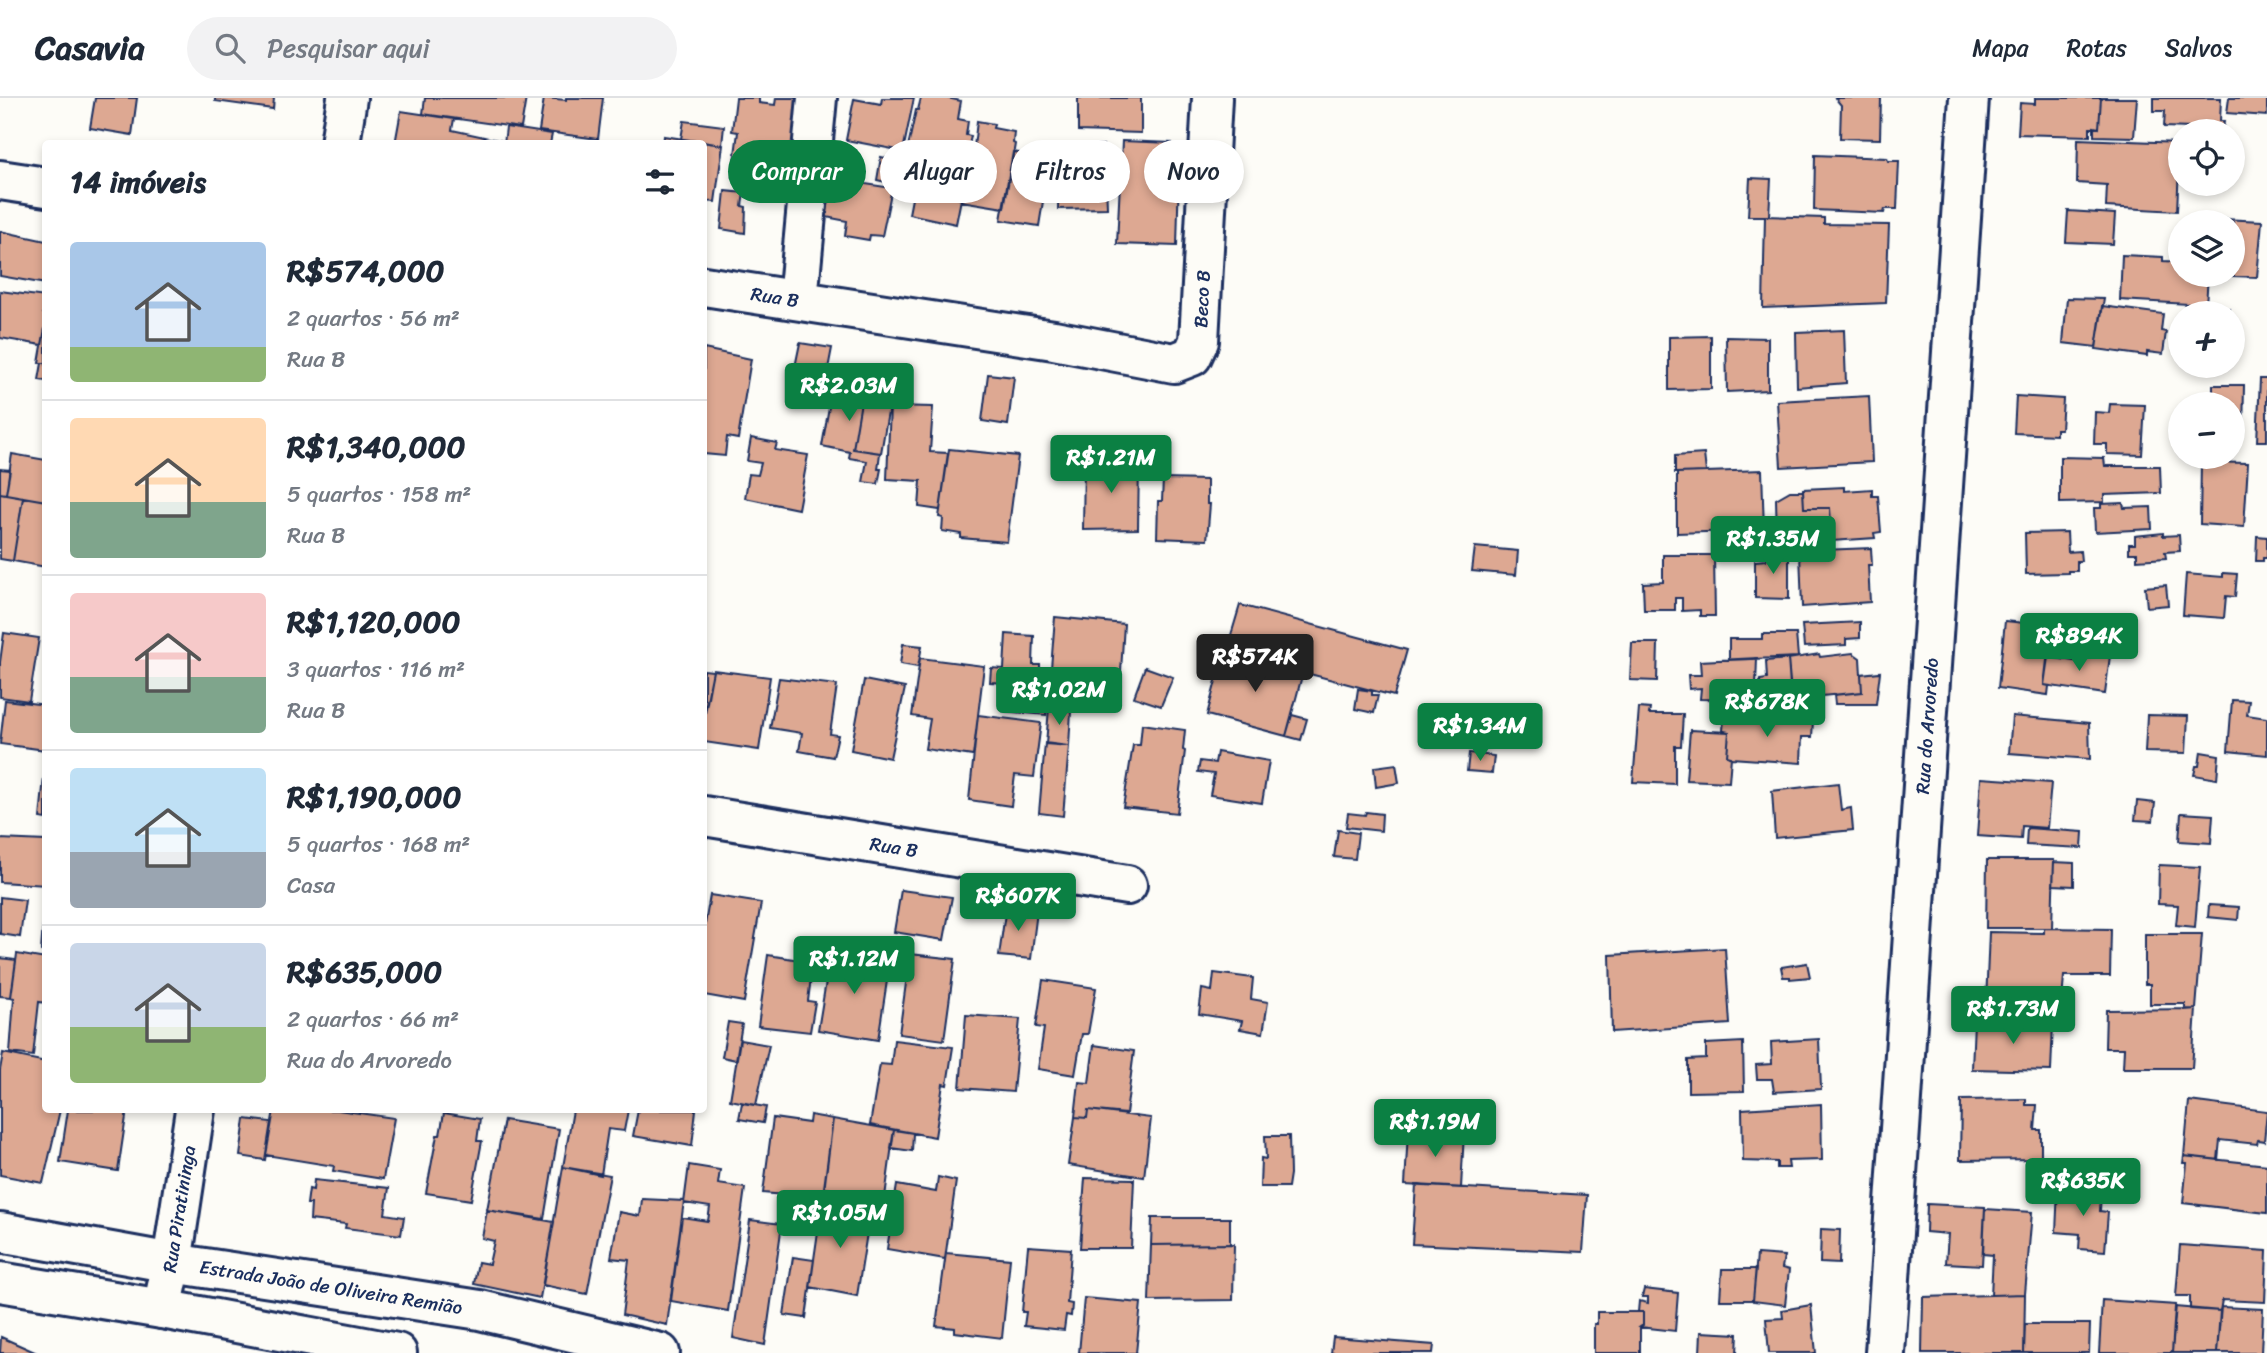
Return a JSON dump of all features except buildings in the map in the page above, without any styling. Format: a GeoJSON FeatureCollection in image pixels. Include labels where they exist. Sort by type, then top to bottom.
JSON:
{"type":"FeatureCollection","features":[{"type":"Feature","properties":{"kind":"street"},"geometry":{"type":"LineString","coordinates":[[341,140],[347,98]]}},
{"type":"Feature","properties":{"kind":"street"},"geometry":{"type":"LineString","coordinates":[[798,300],[817,98]]}},
{"type":"Feature","properties":{"kind":"street","name":"Beco B"},"geometry":{"type":"LineString","coordinates":[[1054,340],[1174,363],[1192,356],[1199,341],[1212,98]]}},
{"type":"Feature","properties":{"kind":"street","name":"Rua do Arvoredo"},"geometry":{"type":"LineString","coordinates":[[1885,1353],[1969,98]]}},
{"type":"Feature","properties":{"kind":"street"},"geometry":{"type":"LineString","coordinates":[[0,180],[42,186]]}},
{"type":"Feature","properties":{"kind":"street","name":"Rua B"},"geometry":{"type":"LineString","coordinates":[[707,286],[1054,340]]}},
{"type":"Feature","properties":{"kind":"street","name":"Rua B"},"geometry":{"type":"LineString","coordinates":[[707,816],[1127,885]]}},
{"type":"Feature","properties":{"kind":"street","name":"Rua Piratininga"},"geometry":{"type":"LineString","coordinates":[[162,1308],[172,1263],[195,1113]]}},
{"type":"Feature","properties":{"kind":"street","name":"Estrada João de Oliveira Remião"},"geometry":{"type":"LineString","coordinates":[[0,1233],[172,1263],[480,1310],[660,1353]]}},
{"type":"Feature","properties":{"kind":"street"},"geometry":{"type":"LineString","coordinates":[[0,1282],[162,1308],[351,1349],[397,1353]]}}]}
